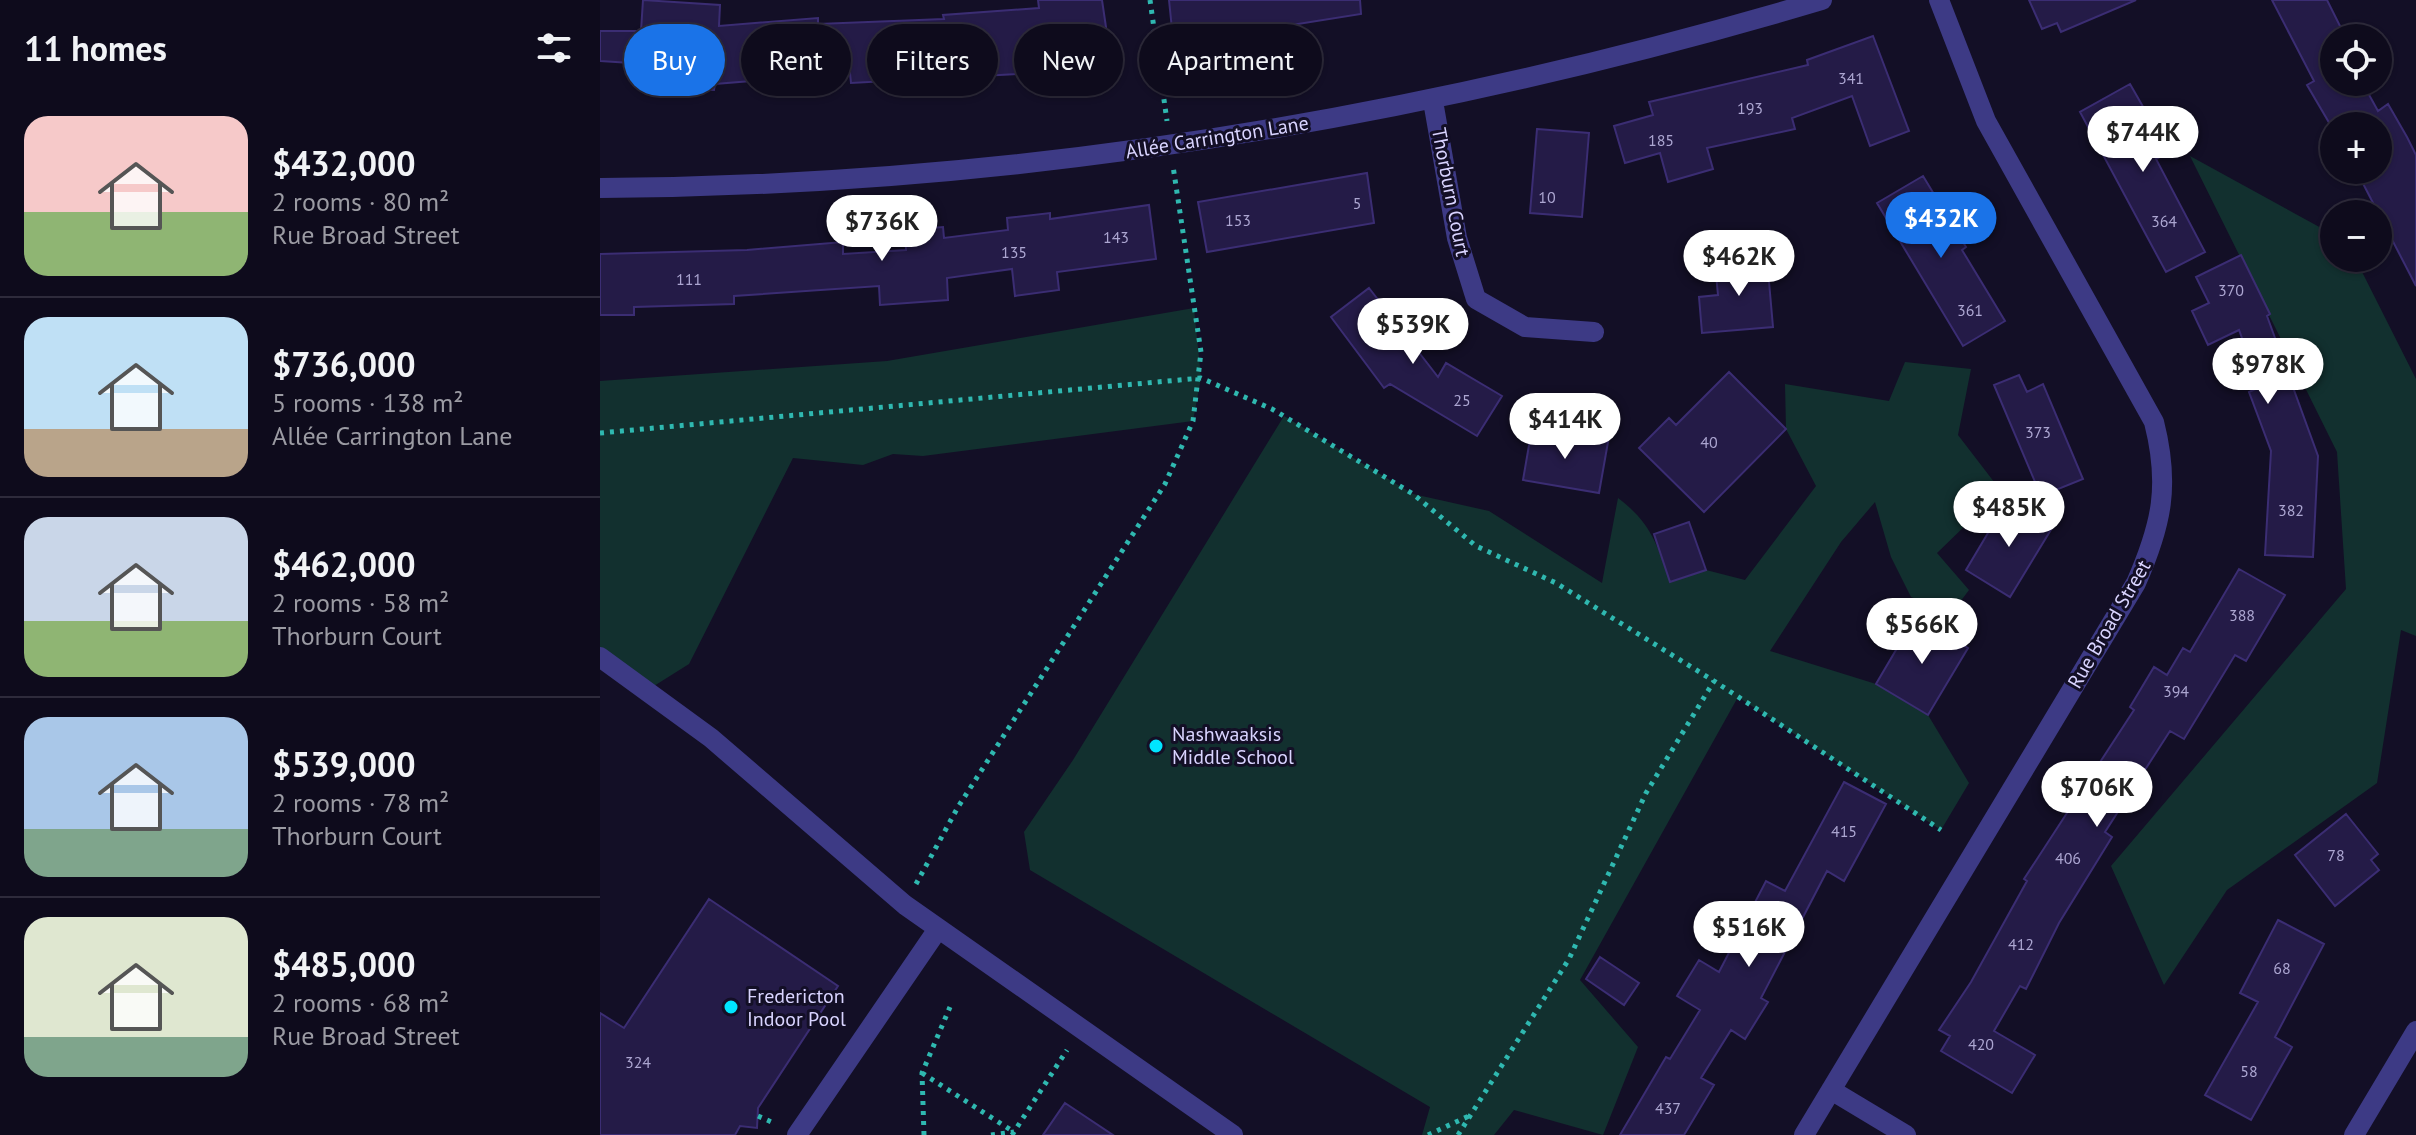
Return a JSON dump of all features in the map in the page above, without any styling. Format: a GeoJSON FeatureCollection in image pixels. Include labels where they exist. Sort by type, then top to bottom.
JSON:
{"type":"FeatureCollection","features":[{"type":"Feature","properties":{"kind":"street","name":"Allée Carrington Lane"},"geometry":{"type":"LineString","coordinates":[[600,188],[743,187],[902,177],[1170,145],[1433,101],[1689,40],[1822,0]]}},
{"type":"Feature","properties":{"kind":"street","name":"Rue Broad Street"},"geometry":{"type":"LineString","coordinates":[[1804,1135],[2136,583],[2153,543],[2163,501],[2164,461],[2154,422],[1986,121],[1939,0]]}},
{"type":"Feature","properties":{"kind":"street","name":"Thorburn Court"},"geometry":{"type":"LineString","coordinates":[[1433,101],[1457,238],[1476,299],[1525,327],[1594,332]]}},
{"type":"Feature","properties":{"kind":"street"},"geometry":{"type":"LineString","coordinates":[[600,657],[711,738],[905,905],[1233,1135]]}},
{"type":"Feature","properties":{"kind":"street"},"geometry":{"type":"LineString","coordinates":[[797,1135],[938,929]]}},
{"type":"Feature","properties":{"kind":"street"},"geometry":{"type":"LineString","coordinates":[[2354,1135],[2416,1031]]}},
{"type":"Feature","properties":{"kind":"street"},"geometry":{"type":"LineString","coordinates":[[1831,1090],[1906,1135]]}},
{"type":"Feature","properties":{"kind":"path"},"geometry":{"type":"LineString","coordinates":[[915,885],[958,807],[1165,484],[1193,421],[1201,378],[1201,352],[1150,0]]}},
{"type":"Feature","properties":{"kind":"path"},"geometry":{"type":"LineString","coordinates":[[600,433],[1201,378],[1284,416],[1413,494],[1476,546],[1556,583],[1714,681],[1941,830]]}},
{"type":"Feature","properties":{"kind":"path"},"geometry":{"type":"LineString","coordinates":[[1458,1135],[1569,959],[1646,793],[1714,681]]}},
{"type":"Feature","properties":{"kind":"path"},"geometry":{"type":"LineString","coordinates":[[924,1135],[922,1073],[950,1007]]}},
{"type":"Feature","properties":{"kind":"path"},"geometry":{"type":"LineString","coordinates":[[1013,1133],[1067,1050]]}},
{"type":"Feature","properties":{"kind":"path"},"geometry":{"type":"LineString","coordinates":[[922,1073],[1013,1133]]}},
{"type":"Feature","properties":{"kind":"path"},"geometry":{"type":"LineString","coordinates":[[1428,1135],[1472,1115]]}},
{"type":"Feature","properties":{"kind":"path"},"geometry":{"type":"LineString","coordinates":[[991,1135],[1013,1133]]}},
{"type":"Feature","properties":{"kind":"green space"},"geometry":{"type":"Polygon","coordinates":[[[2190,156],[2320,227],[2320,272],[2362,272],[2416,379],[2416,636],[2401,630],[2377,783],[2227,890],[2164,985],[2111,866],[2346,589],[2337,452],[2190,156]]]}},
{"type":"Feature","properties":{"kind":"green space"},"geometry":{"type":"Polygon","coordinates":[[[1194,308],[1201,378],[1193,421],[923,456],[893,454],[863,465],[793,458],[689,664],[646,691],[600,657],[600,381],[887,361],[1194,308]]]}},
{"type":"Feature","properties":{"kind":"green space"},"geometry":{"type":"Polygon","coordinates":[[[1905,362],[1971,369],[1958,435],[2001,491],[1937,553],[1969,590],[1951,614],[1911,597],[1891,557],[1875,502],[1841,542],[1770,651],[1876,684],[1928,715],[1969,783],[1941,830],[1738,697],[1580,980],[1638,1047],[1603,1135],[1514,1110],[1494,1135],[1422,1135],[1430,1107],[1030,870],[1024,832],[1073,760],[1284,416],[1413,494],[1489,511],[1602,583],[1618,498],[1638,516],[1652,535],[1670,582],[1706,570],[1745,580],[1816,486],[1786,429],[1785,384],[1889,401],[1905,362]]]}},
{"type":"Feature","properties":{"kind":"building"},"geometry":{"type":"Polygon","coordinates":[[[643,0],[720,5],[719,24],[641,24],[643,0]]]}},
{"type":"Feature","properties":{"kind":"building"},"geometry":{"type":"Polygon","coordinates":[[[1038,0],[1102,0],[1106,24],[1014,24],[1014,74],[998,75],[998,24],[867,24],[867,82],[851,83],[851,24],[818,24],[944,19],[943,15],[1039,8],[1038,0]]]}},
{"type":"Feature","properties":{"kind":"building"},"geometry":{"type":"Polygon","coordinates":[[[1169,0],[1360,0],[1361,14],[1298,24],[1171,24],[1169,0]]]}},
{"type":"Feature","properties":{"kind":"building"},"geometry":{"type":"Polygon","coordinates":[[[2029,0],[2136,0],[2061,32],[2057,23],[2042,29],[2029,0]]]}},
{"type":"Feature","properties":{"kind":"building"},"geometry":{"type":"Polygon","coordinates":[[[2272,0],[2327,0],[2339,24],[2320,24],[2320,96],[2370,96],[2378,111],[2388,104],[2407,137],[2416,155],[2416,286],[2392,240],[2392,200],[2372,200],[2363,184],[2392,184],[2392,112],[2323,112],[2307,85],[2314,81],[2272,0]]]}},
{"type":"Feature","properties":{"kind":"building"},"geometry":{"type":"Polygon","coordinates":[[[818,18],[818,24],[744,24],[818,18]]]}},
{"type":"Feature","properties":{"kind":"building"},"geometry":{"type":"Polygon","coordinates":[[[741,24],[741,82],[725,83],[725,26],[741,24]]]}},
{"type":"Feature","properties":{"kind":"building"},"geometry":{"type":"Polygon","coordinates":[[[600,31],[624,31],[624,63],[600,61],[600,31]]]}},
{"type":"Feature","properties":{"kind":"building"},"geometry":{"type":"Polygon","coordinates":[[[1873,36],[1909,131],[1870,146],[1852,96],[1792,118],[1795,129],[1707,148],[1713,169],[1668,182],[1660,153],[1625,163],[1614,126],[1653,115],[1649,102],[1808,65],[1807,60],[1873,36]]]}},
{"type":"Feature","properties":{"kind":"building"},"geometry":{"type":"Polygon","coordinates":[[[2130,84],[2169,152],[2156,159],[2205,252],[2166,272],[2080,112],[2130,84]]]}},
{"type":"Feature","properties":{"kind":"building"},"geometry":{"type":"Polygon","coordinates":[[[1537,129],[1589,133],[1582,217],[1530,213],[1537,129]]]}},
{"type":"Feature","properties":{"kind":"building"},"geometry":{"type":"Polygon","coordinates":[[[1367,173],[1374,223],[1207,252],[1198,202],[1367,173]]]}},
{"type":"Feature","properties":{"kind":"building"},"geometry":{"type":"Polygon","coordinates":[[[1923,176],[1966,247],[1962,250],[2005,321],[1963,346],[1877,203],[1923,176]]]}},
{"type":"Feature","properties":{"kind":"building"},"geometry":{"type":"Polygon","coordinates":[[[1149,205],[1156,259],[1057,272],[1059,290],[1015,296],[1012,269],[947,278],[948,300],[880,305],[879,286],[734,296],[734,304],[634,307],[634,315],[600,315],[600,254],[747,250],[843,242],[843,254],[906,250],[905,230],[943,227],[944,238],[1008,230],[1007,218],[1050,213],[1050,219],[1149,205]]]}},
{"type":"Feature","properties":{"kind":"building"},"geometry":{"type":"Polygon","coordinates":[[[2241,255],[2270,314],[2267,316],[2318,456],[2313,557],[2265,555],[2271,451],[2249,392],[2260,387],[2239,330],[2208,345],[2192,311],[2209,303],[2196,277],[2241,255]]]}},
{"type":"Feature","properties":{"kind":"building"},"geometry":{"type":"Polygon","coordinates":[[[1767,259],[1773,327],[1702,333],[1699,297],[1718,295],[1715,264],[1767,259]]]}},
{"type":"Feature","properties":{"kind":"building"},"geometry":{"type":"Polygon","coordinates":[[[1369,288],[1438,377],[1446,363],[1502,396],[1477,436],[1390,384],[1384,388],[1331,317],[1369,288]]]}},
{"type":"Feature","properties":{"kind":"building"},"geometry":{"type":"Polygon","coordinates":[[[1729,372],[1786,429],[1704,512],[1639,448],[1669,418],[1676,425],[1729,372]]]}},
{"type":"Feature","properties":{"kind":"building"},"geometry":{"type":"Polygon","coordinates":[[[2019,375],[2027,392],[2043,384],[2083,479],[2041,496],[1994,385],[2019,375]]]}},
{"type":"Feature","properties":{"kind":"building"},"geometry":{"type":"Polygon","coordinates":[[[1532,428],[1608,442],[1599,493],[1523,480],[1532,428]]]}},
{"type":"Feature","properties":{"kind":"building"},"geometry":{"type":"Polygon","coordinates":[[[2007,501],[2052,528],[2010,597],[1966,570],[2007,501]]]}},
{"type":"Feature","properties":{"kind":"building"},"geometry":{"type":"Polygon","coordinates":[[[1689,522],[1706,570],[1670,582],[1654,534],[1689,522]]]}},
{"type":"Feature","properties":{"kind":"building"},"geometry":{"type":"Polygon","coordinates":[[[2239,569],[2285,595],[2246,661],[2235,655],[2184,739],[2170,731],[2105,832],[2112,837],[2059,923],[2026,989],[2020,986],[1994,1031],[2035,1055],[2012,1093],[1941,1051],[1950,1036],[1939,1030],[1971,982],[2027,881],[2024,879],[2134,710],[2130,707],[2154,667],[2167,675],[2183,648],[2190,652],[2239,569]]]}},
{"type":"Feature","properties":{"kind":"building"},"geometry":{"type":"Polygon","coordinates":[[[1916,616],[1968,648],[1928,715],[1876,684],[1916,616]]]}},
{"type":"Feature","properties":{"kind":"building"},"geometry":{"type":"Polygon","coordinates":[[[1844,782],[1886,804],[1844,881],[1827,871],[1761,998],[1768,1002],[1745,1039],[1731,1030],[1701,1078],[1714,1085],[1684,1135],[1620,1135],[1666,1057],[1670,1059],[1700,1010],[1677,996],[1699,960],[1719,972],[1766,881],[1785,891],[1844,782]]]}},
{"type":"Feature","properties":{"kind":"building"},"geometry":{"type":"Polygon","coordinates":[[[2346,814],[2378,854],[2371,860],[2379,870],[2335,906],[2295,855],[2346,814]]]}},
{"type":"Feature","properties":{"kind":"building","name":"Fredericton Indoor Pool"},"geometry":{"type":"Polygon","coordinates":[[[709,899],[838,986],[758,1108],[757,1128],[740,1126],[735,1135],[600,1135],[600,1013],[624,1028],[709,899]]]}},
{"type":"Feature","properties":{"kind":"building"},"geometry":{"type":"Polygon","coordinates":[[[2278,920],[2324,944],[2275,1037],[2292,1047],[2251,1120],[2205,1095],[2258,1002],[2240,993],[2278,920]]]}},
{"type":"Feature","properties":{"kind":"building"},"geometry":{"type":"Polygon","coordinates":[[[1600,957],[1639,983],[1624,1005],[1586,979],[1600,957]]]}},
{"type":"Feature","properties":{"kind":"building"},"geometry":{"type":"Polygon","coordinates":[[[1065,1103],[1113,1135],[1043,1135],[1065,1103]]]}},
{"type":"Feature","properties":{"kind":"place","name":"Nashwaaksis Middle School"},"geometry":{"type":"Point","coordinates":[1156,746]}},
{"type":"Feature","properties":{"kind":"place","name":"Fredericton Indoor Pool"},"geometry":{"type":"Point","coordinates":[731,1007]}}]}
